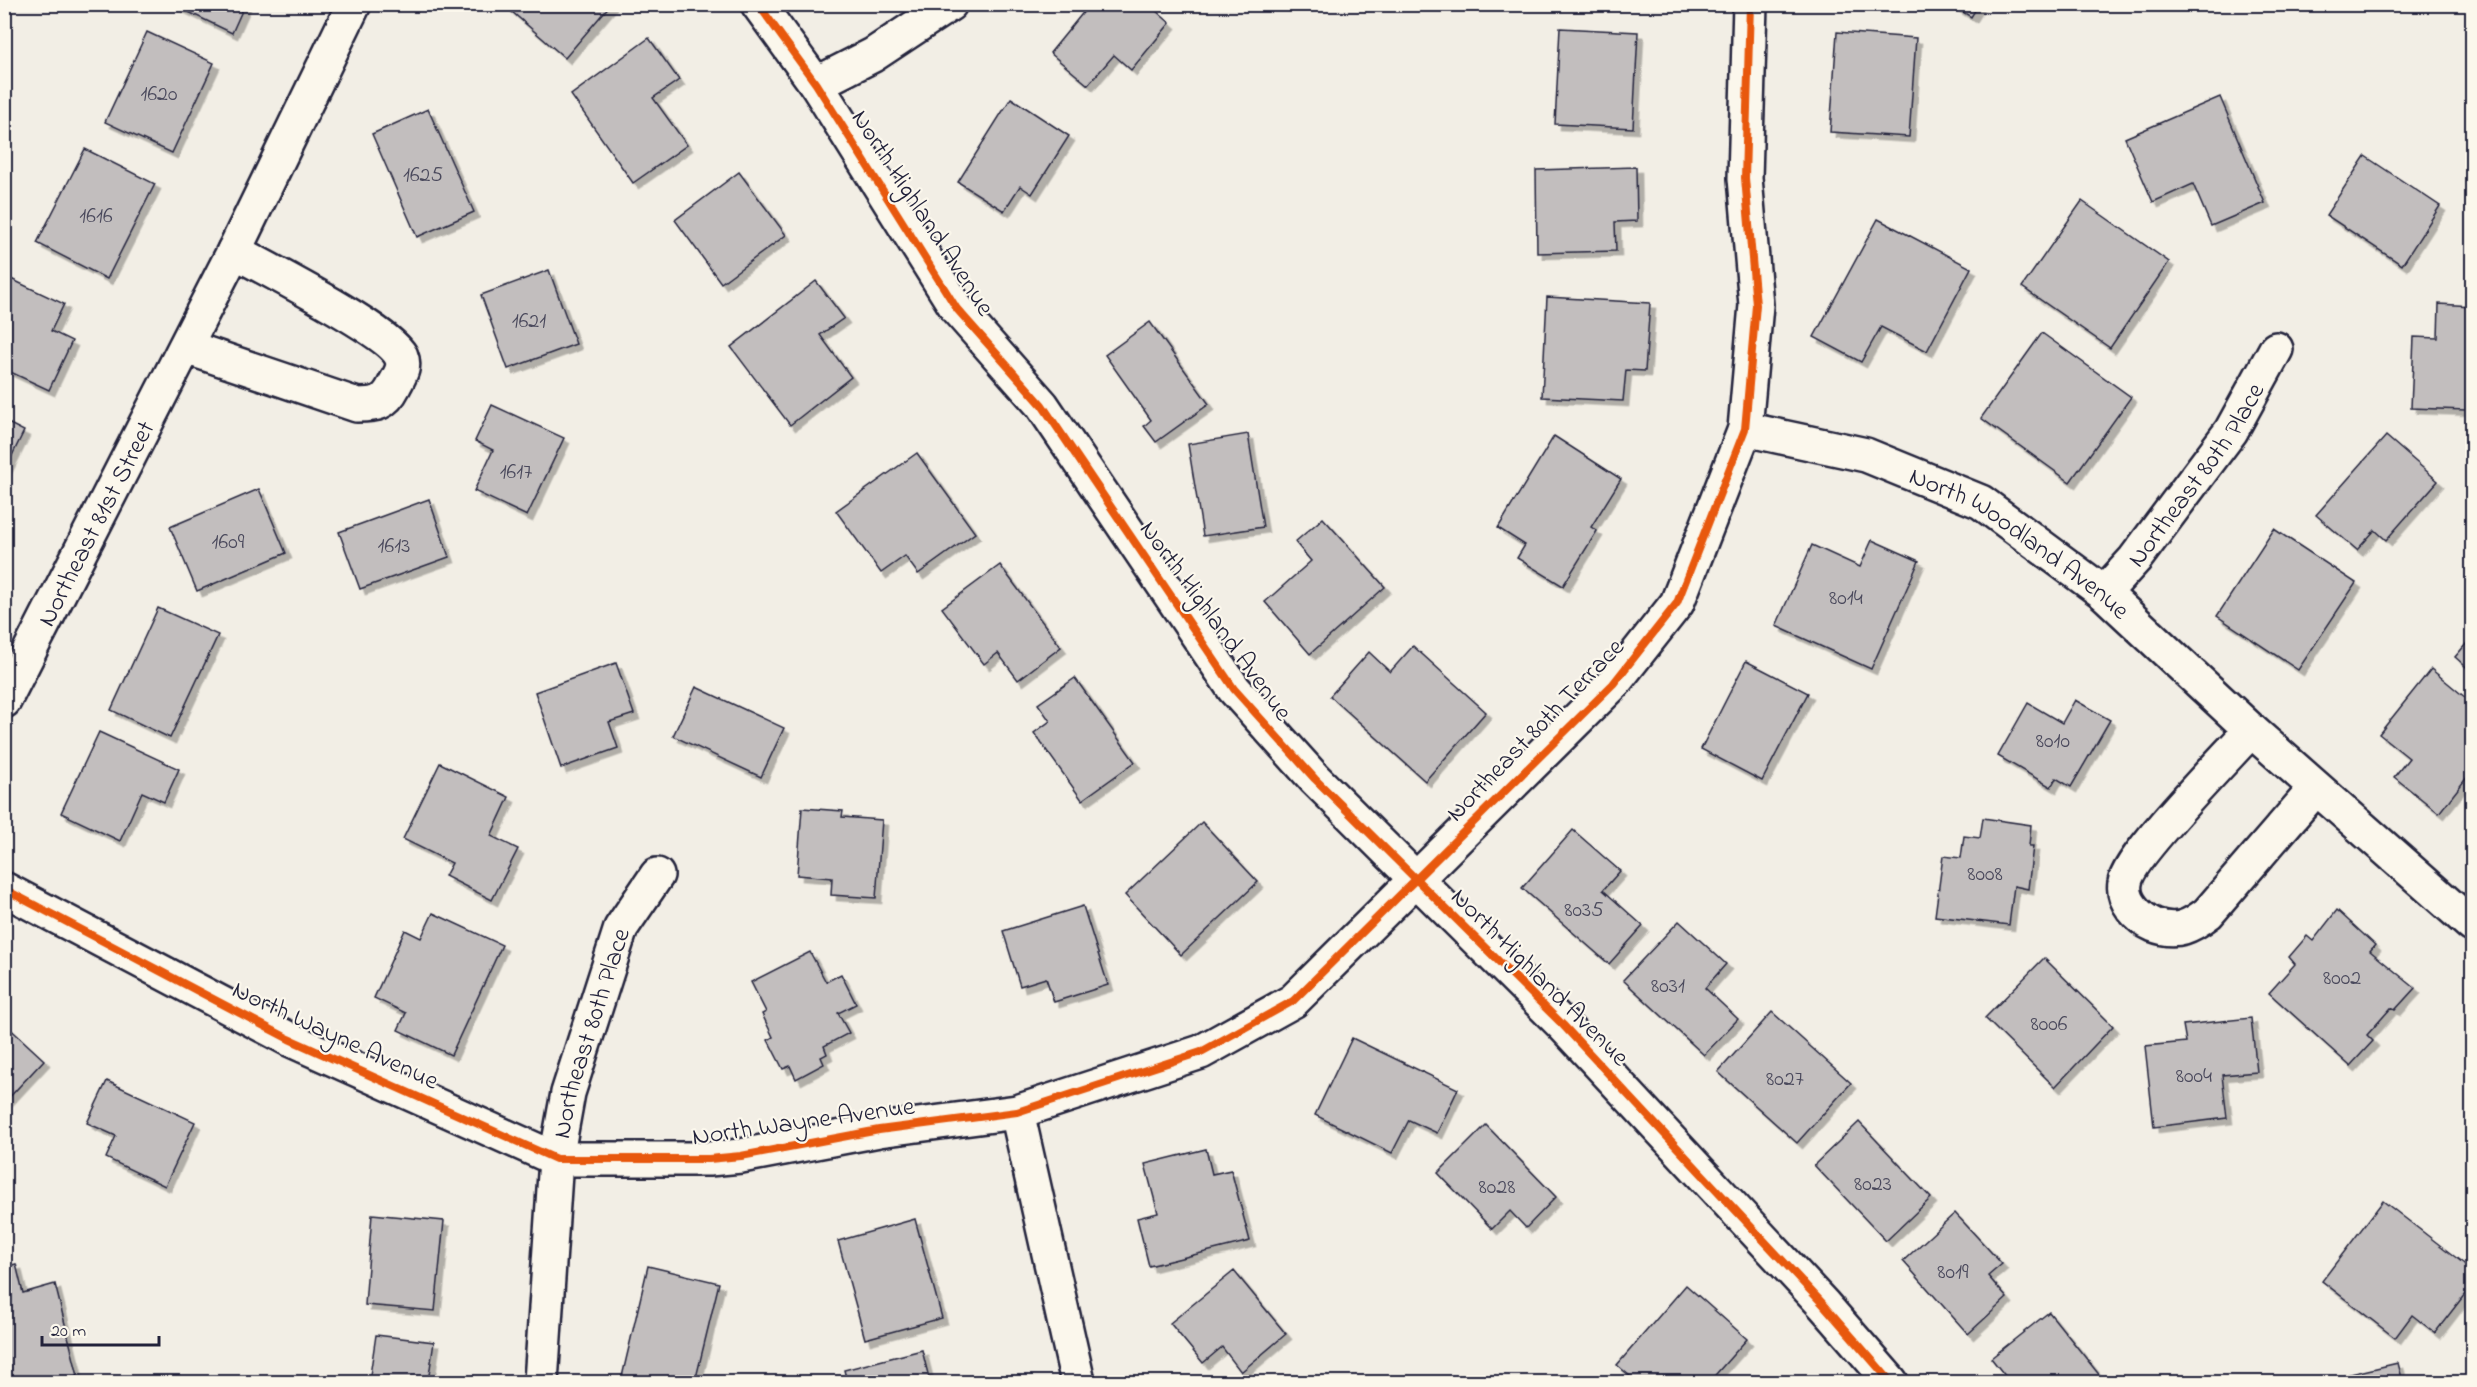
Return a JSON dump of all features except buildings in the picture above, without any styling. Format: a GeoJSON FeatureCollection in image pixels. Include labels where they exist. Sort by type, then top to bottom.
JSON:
{"type":"FeatureCollection","features":[{"type":"Feature","properties":{"kind":"street","name":"Northeast 81st Street"},"geometry":{"type":"LineString","coordinates":[[4,701],[186,347],[354,4]]}},
{"type":"Feature","properties":{"kind":"street","name":"North Highland Avenue"},"geometry":{"type":"LineString","coordinates":[[758,4],[816,84],[957,309],[1042,405],[1234,689],[1315,779],[1563,1025],[1816,1296],[1891,1383]]}},
{"type":"Feature","properties":{"kind":"street"},"geometry":{"type":"LineString","coordinates":[[816,84],[873,56],[950,4]]}},
{"type":"Feature","properties":{"kind":"street","name":"Northeast 80th Terrace"},"geometry":{"type":"LineString","coordinates":[[1417,880],[1613,684],[1677,603],[1745,429],[1756,305],[1745,178],[1750,4]]}},
{"type":"Feature","properties":{"kind":"street"},"geometry":{"type":"LineString","coordinates":[[186,347],[357,405],[378,405],[388,398],[403,368],[401,357],[378,332],[234,251]]}},
{"type":"Feature","properties":{"kind":"street","name":"Northeast 80th Place"},"geometry":{"type":"LineString","coordinates":[[2104,593],[2135,559],[2231,431],[2276,349]]}},
{"type":"Feature","properties":{"kind":"street","name":"North Woodland Avenue"},"geometry":{"type":"LineString","coordinates":[[1745,429],[1866,455],[1981,502],[2104,593],[2251,730],[2472,924]]}},
{"type":"Feature","properties":{"kind":"street"},"geometry":{"type":"LineString","coordinates":[[2251,730],[2140,854],[2129,871],[2125,882],[2126,896],[2135,912],[2153,924],[2168,929],[2189,928],[2208,913],[2316,788]]}},
{"type":"Feature","properties":{"kind":"street","name":"Northeast 80th Place"},"geometry":{"type":"LineString","coordinates":[[541,1383],[556,1159],[573,1074],[621,928],[657,875]]}},
{"type":"Feature","properties":{"kind":"street","name":"North Wayne Avenue"},"geometry":{"type":"LineString","coordinates":[[4,889],[289,1039],[556,1159],[708,1159],[879,1130],[1017,1112],[1201,1052],[1230,1039],[1293,1001],[1417,880]]}},
{"type":"Feature","properties":{"kind":"street"},"geometry":{"type":"LineString","coordinates":[[1017,1112],[1078,1383]]}},
{"type":"Feature","properties":{"kind":"cycle path"},"geometry":{"type":"LineString","coordinates":[[758,4],[816,84],[957,309],[1042,405],[1234,689],[1315,779],[1563,1025],[1824,1305],[1891,1382]]}},
{"type":"Feature","properties":{"kind":"cycle path"},"geometry":{"type":"LineString","coordinates":[[4,889],[289,1039],[556,1159],[709,1159],[741,1156],[879,1130],[1017,1112],[1201,1052],[1293,1001],[1613,684],[1677,603],[1745,429],[1756,305],[1745,178],[1750,4]]}}]}
